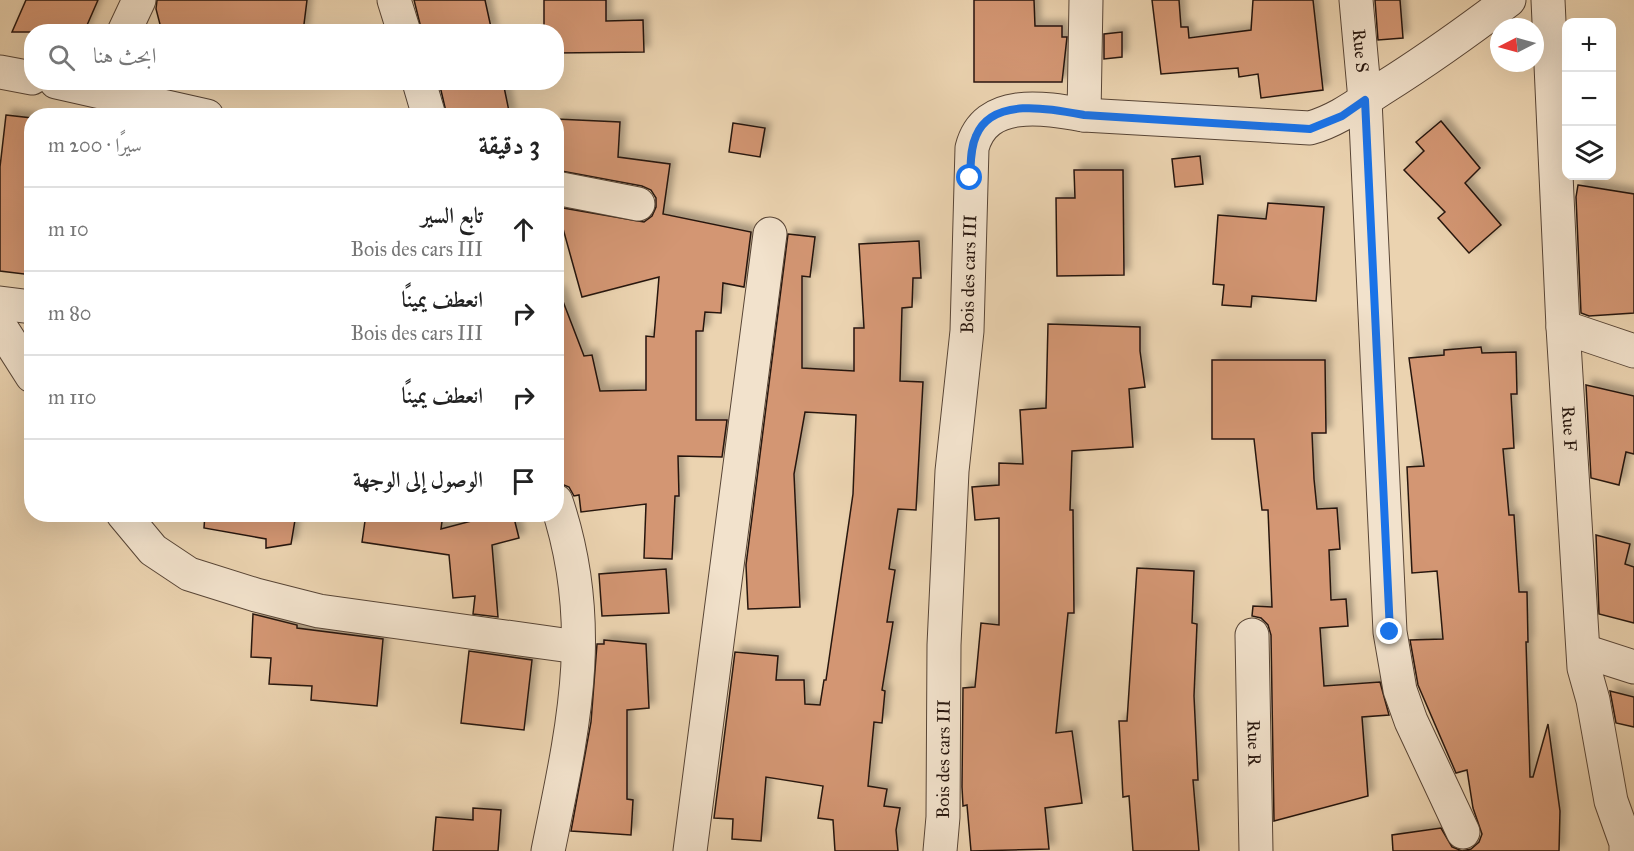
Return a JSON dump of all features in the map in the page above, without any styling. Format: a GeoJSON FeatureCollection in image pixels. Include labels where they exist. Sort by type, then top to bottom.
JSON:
{"type":"FeatureCollection","features":[{"type":"Feature","properties":{"kind":"street"},"geometry":{"type":"LineString","coordinates":[[128,24],[139,0]]}},
{"type":"Feature","properties":{"kind":"street"},"geometry":{"type":"LineString","coordinates":[[394,0],[402,24]]}},
{"type":"Feature","properties":{"kind":"street"},"geometry":{"type":"LineString","coordinates":[[1084,115],[1086,0]]}},
{"type":"Feature","properties":{"kind":"street","name":"Rue S"},"geometry":{"type":"LineString","coordinates":[[1356,0],[1365,100],[1390,632],[1400,690],[1411,721],[1463,832]]}},
{"type":"Feature","properties":{"kind":"street","name":"Bois des cars III"},"geometry":{"type":"LineString","coordinates":[[940,851],[943,817],[944,645],[952,471],[967,331],[972,148],[978,131],[1001,113],[1014,109],[1050,109],[1084,115],[1310,129],[1342,116],[1464,35],[1509,0]]}},
{"type":"Feature","properties":{"kind":"street","name":"Rue F"},"geometry":{"type":"LineString","coordinates":[[1548,0],[1563,327],[1584,669],[1593,700],[1611,801],[1626,843],[1626,851]]}},
{"type":"Feature","properties":{"kind":"street"},"geometry":{"type":"LineString","coordinates":[[0,72],[24,76]]}},
{"type":"Feature","properties":{"kind":"street"},"geometry":{"type":"LineString","coordinates":[[112,90],[178,108]]}},
{"type":"Feature","properties":{"kind":"street"},"geometry":{"type":"LineString","coordinates":[[421,90],[427,108]]}},
{"type":"Feature","properties":{"kind":"street"},"geometry":{"type":"LineString","coordinates":[[564,190],[638,204]]}},
{"type":"Feature","properties":{"kind":"street"},"geometry":{"type":"LineString","coordinates":[[690,851],[770,234]]}},
{"type":"Feature","properties":{"kind":"street"},"geometry":{"type":"LineString","coordinates":[[0,303],[24,306]]}},
{"type":"Feature","properties":{"kind":"street"},"geometry":{"type":"LineString","coordinates":[[0,326],[24,364]]}},
{"type":"Feature","properties":{"kind":"street"},"geometry":{"type":"LineString","coordinates":[[1563,327],[1634,351]]}},
{"type":"Feature","properties":{"kind":"street"},"geometry":{"type":"LineString","coordinates":[[130,522],[153,550],[189,574],[256,595],[319,611],[578,647]]}},
{"type":"Feature","properties":{"kind":"street"},"geometry":{"type":"LineString","coordinates":[[548,851],[577,701],[579,603],[573,562],[562,522]]}},
{"type":"Feature","properties":{"kind":"street","name":"Rue R"},"geometry":{"type":"LineString","coordinates":[[1252,635],[1256,851]]}},
{"type":"Feature","properties":{"kind":"street"},"geometry":{"type":"LineString","coordinates":[[1584,651],[1634,668]]}},
{"type":"Feature","properties":{"kind":"building"},"geometry":{"type":"Polygon","coordinates":[[[26,0],[98,0],[88,24],[24,24],[24,32],[12,32],[26,0]]]}},
{"type":"Feature","properties":{"kind":"building"},"geometry":{"type":"Polygon","coordinates":[[[157,0],[307,0],[304,24],[160,24],[156,9],[157,0]]]}},
{"type":"Feature","properties":{"kind":"building"},"geometry":{"type":"Polygon","coordinates":[[[414,0],[485,0],[490,24],[420,24],[414,0]]]}},
{"type":"Feature","properties":{"kind":"building"},"geometry":{"type":"Polygon","coordinates":[[[544,0],[606,0],[606,21],[643,20],[644,52],[564,53],[564,24],[544,24],[544,0]]]}},
{"type":"Feature","properties":{"kind":"building"},"geometry":{"type":"Polygon","coordinates":[[[974,0],[1034,0],[1035,26],[1062,26],[1062,37],[1067,37],[1062,82],[974,82],[974,0]]]}},
{"type":"Feature","properties":{"kind":"building"},"geometry":{"type":"Polygon","coordinates":[[[1152,0],[1179,0],[1181,27],[1188,27],[1189,38],[1251,30],[1253,0],[1313,0],[1323,90],[1261,98],[1258,74],[1239,77],[1238,68],[1161,74],[1152,0]]]}},
{"type":"Feature","properties":{"kind":"building"},"geometry":{"type":"Polygon","coordinates":[[[1375,0],[1400,0],[1403,38],[1378,40],[1375,0]]]}},
{"type":"Feature","properties":{"kind":"building"},"geometry":{"type":"Polygon","coordinates":[[[1122,32],[1122,57],[1104,59],[1104,34],[1122,32]]]}},
{"type":"Feature","properties":{"kind":"building"},"geometry":{"type":"Polygon","coordinates":[[[441,90],[505,90],[508,108],[445,108],[441,90]]]}},
{"type":"Feature","properties":{"kind":"building"},"geometry":{"type":"Polygon","coordinates":[[[6,115],[24,117],[24,274],[0,271],[0,167],[6,115]]]}},
{"type":"Feature","properties":{"kind":"building"},"geometry":{"type":"Polygon","coordinates":[[[564,119],[620,122],[618,157],[670,164],[663,214],[751,232],[744,287],[723,283],[721,313],[705,312],[703,331],[696,331],[696,420],[727,420],[722,457],[678,456],[679,496],[675,496],[672,559],[644,558],[646,504],[581,512],[579,495],[574,496],[569,487],[564,485],[564,304],[584,356],[592,355],[600,391],[646,390],[646,336],[654,337],[659,277],[582,297],[564,232],[564,208],[644,222],[652,216],[656,207],[656,198],[651,190],[642,186],[564,171],[564,119]]]}},
{"type":"Feature","properties":{"kind":"building"},"geometry":{"type":"Polygon","coordinates":[[[1441,121],[1480,168],[1465,183],[1501,225],[1469,253],[1438,218],[1445,212],[1404,170],[1424,151],[1416,142],[1441,121]]]}},
{"type":"Feature","properties":{"kind":"building"},"geometry":{"type":"Polygon","coordinates":[[[733,123],[765,128],[760,157],[729,152],[733,123]]]}},
{"type":"Feature","properties":{"kind":"building"},"geometry":{"type":"Polygon","coordinates":[[[1200,156],[1203,184],[1175,187],[1172,159],[1200,156]]]}},
{"type":"Feature","properties":{"kind":"building"},"geometry":{"type":"Polygon","coordinates":[[[1074,170],[1123,170],[1124,275],[1057,276],[1056,198],[1075,198],[1074,170]]]}},
{"type":"Feature","properties":{"kind":"building"},"geometry":{"type":"Polygon","coordinates":[[[1578,185],[1634,194],[1634,313],[1589,316],[1581,313],[1576,197],[1578,185]]]}},
{"type":"Feature","properties":{"kind":"building"},"geometry":{"type":"Polygon","coordinates":[[[1268,203],[1324,207],[1316,301],[1252,296],[1251,307],[1222,305],[1224,285],[1213,284],[1218,215],[1266,219],[1268,203]]]}},
{"type":"Feature","properties":{"kind":"building"},"geometry":{"type":"Polygon","coordinates":[[[788,234],[815,237],[810,277],[802,276],[802,368],[854,371],[854,328],[864,328],[859,244],[919,241],[921,278],[913,278],[912,307],[902,308],[900,381],[923,382],[916,510],[898,509],[889,569],[895,570],[887,622],[893,622],[882,690],[885,691],[882,723],[874,722],[868,786],[887,789],[884,806],[900,808],[896,830],[898,851],[835,851],[833,820],[818,818],[823,786],[766,777],[761,841],[732,839],[733,819],[714,818],[735,652],[778,656],[776,680],[804,680],[805,704],[820,705],[824,680],[826,680],[853,494],[856,415],[805,412],[794,474],[800,607],[748,609],[746,565],[788,234]]]}},
{"type":"Feature","properties":{"kind":"building"},"geometry":{"type":"Polygon","coordinates":[[[1048,324],[1140,327],[1140,351],[1145,387],[1129,389],[1133,447],[1072,451],[1070,510],[1073,510],[1074,613],[1068,613],[1056,733],[1072,731],[1082,803],[1045,808],[1049,849],[971,851],[967,805],[963,806],[962,787],[963,688],[975,687],[981,623],[999,625],[999,518],[975,520],[972,487],[999,485],[999,463],[1023,464],[1020,410],[1046,408],[1048,324]]]}},
{"type":"Feature","properties":{"kind":"building"},"geometry":{"type":"Polygon","coordinates":[[[1481,347],[1482,353],[1516,352],[1517,394],[1511,394],[1514,448],[1503,449],[1509,515],[1514,515],[1519,592],[1527,592],[1528,642],[1526,642],[1530,777],[1533,777],[1548,724],[1560,811],[1559,851],[1462,851],[1471,849],[1479,842],[1482,834],[1473,808],[1467,770],[1456,773],[1418,685],[1410,640],[1443,639],[1437,571],[1412,573],[1407,467],[1424,466],[1409,358],[1444,355],[1444,350],[1481,347]]]}},
{"type":"Feature","properties":{"kind":"building"},"geometry":{"type":"Polygon","coordinates":[[[1212,360],[1325,360],[1326,433],[1312,433],[1314,479],[1317,509],[1337,508],[1340,549],[1329,550],[1331,600],[1346,599],[1348,626],[1320,628],[1324,686],[1380,682],[1389,715],[1362,717],[1368,796],[1274,821],[1271,635],[1268,625],[1261,618],[1252,616],[1253,606],[1272,607],[1268,510],[1262,510],[1254,439],[1212,439],[1212,360]]]}},
{"type":"Feature","properties":{"kind":"building"},"geometry":{"type":"Polygon","coordinates":[[[1586,385],[1634,396],[1634,454],[1626,452],[1619,485],[1591,478],[1586,385]]]}},
{"type":"Feature","properties":{"kind":"building"},"geometry":{"type":"Polygon","coordinates":[[[204,522],[295,522],[291,544],[266,548],[266,539],[204,528],[204,522]]]}},
{"type":"Feature","properties":{"kind":"building"},"geometry":{"type":"Polygon","coordinates":[[[365,522],[442,522],[441,529],[468,522],[515,522],[519,538],[492,545],[498,617],[473,614],[475,596],[453,598],[449,555],[362,542],[365,522]]]}},
{"type":"Feature","properties":{"kind":"building"},"geometry":{"type":"Polygon","coordinates":[[[1596,535],[1630,544],[1625,564],[1634,567],[1634,623],[1599,614],[1596,535]]]}},
{"type":"Feature","properties":{"kind":"building"},"geometry":{"type":"Polygon","coordinates":[[[1137,568],[1194,571],[1192,623],[1197,624],[1194,696],[1198,780],[1193,780],[1199,851],[1133,851],[1129,796],[1123,797],[1119,721],[1127,721],[1137,568]]]}},
{"type":"Feature","properties":{"kind":"building"},"geometry":{"type":"Polygon","coordinates":[[[666,569],[669,613],[602,616],[599,574],[666,569]]]}},
{"type":"Feature","properties":{"kind":"building"},"geometry":{"type":"Polygon","coordinates":[[[253,614],[297,625],[297,628],[383,639],[377,706],[311,700],[312,686],[269,684],[271,658],[251,657],[253,614]]]}},
{"type":"Feature","properties":{"kind":"building"},"geometry":{"type":"Polygon","coordinates":[[[604,640],[646,644],[649,708],[627,710],[627,799],[633,800],[631,835],[571,831],[591,722],[597,644],[604,644],[604,640]]]}},
{"type":"Feature","properties":{"kind":"building"},"geometry":{"type":"Polygon","coordinates":[[[469,651],[532,660],[524,730],[461,723],[469,651]]]}},
{"type":"Feature","properties":{"kind":"building"},"geometry":{"type":"Polygon","coordinates":[[[1610,691],[1634,697],[1634,727],[1616,723],[1610,691]]]}},
{"type":"Feature","properties":{"kind":"building"},"geometry":{"type":"Polygon","coordinates":[[[473,808],[501,810],[498,851],[433,851],[436,817],[473,820],[473,808]]]}},
{"type":"Feature","properties":{"kind":"building"},"geometry":{"type":"Polygon","coordinates":[[[1441,828],[1452,847],[1462,851],[1393,851],[1392,835],[1441,828]]]}},
{"type":"Feature","properties":{"kind":"route"},"geometry":{"type":"LineString","coordinates":[[970,178],[972,148],[978,131],[1001,113],[1014,109],[1050,109],[1084,115],[1310,129],[1331,122],[1365,100],[1385,567],[1390,632]]}}]}
